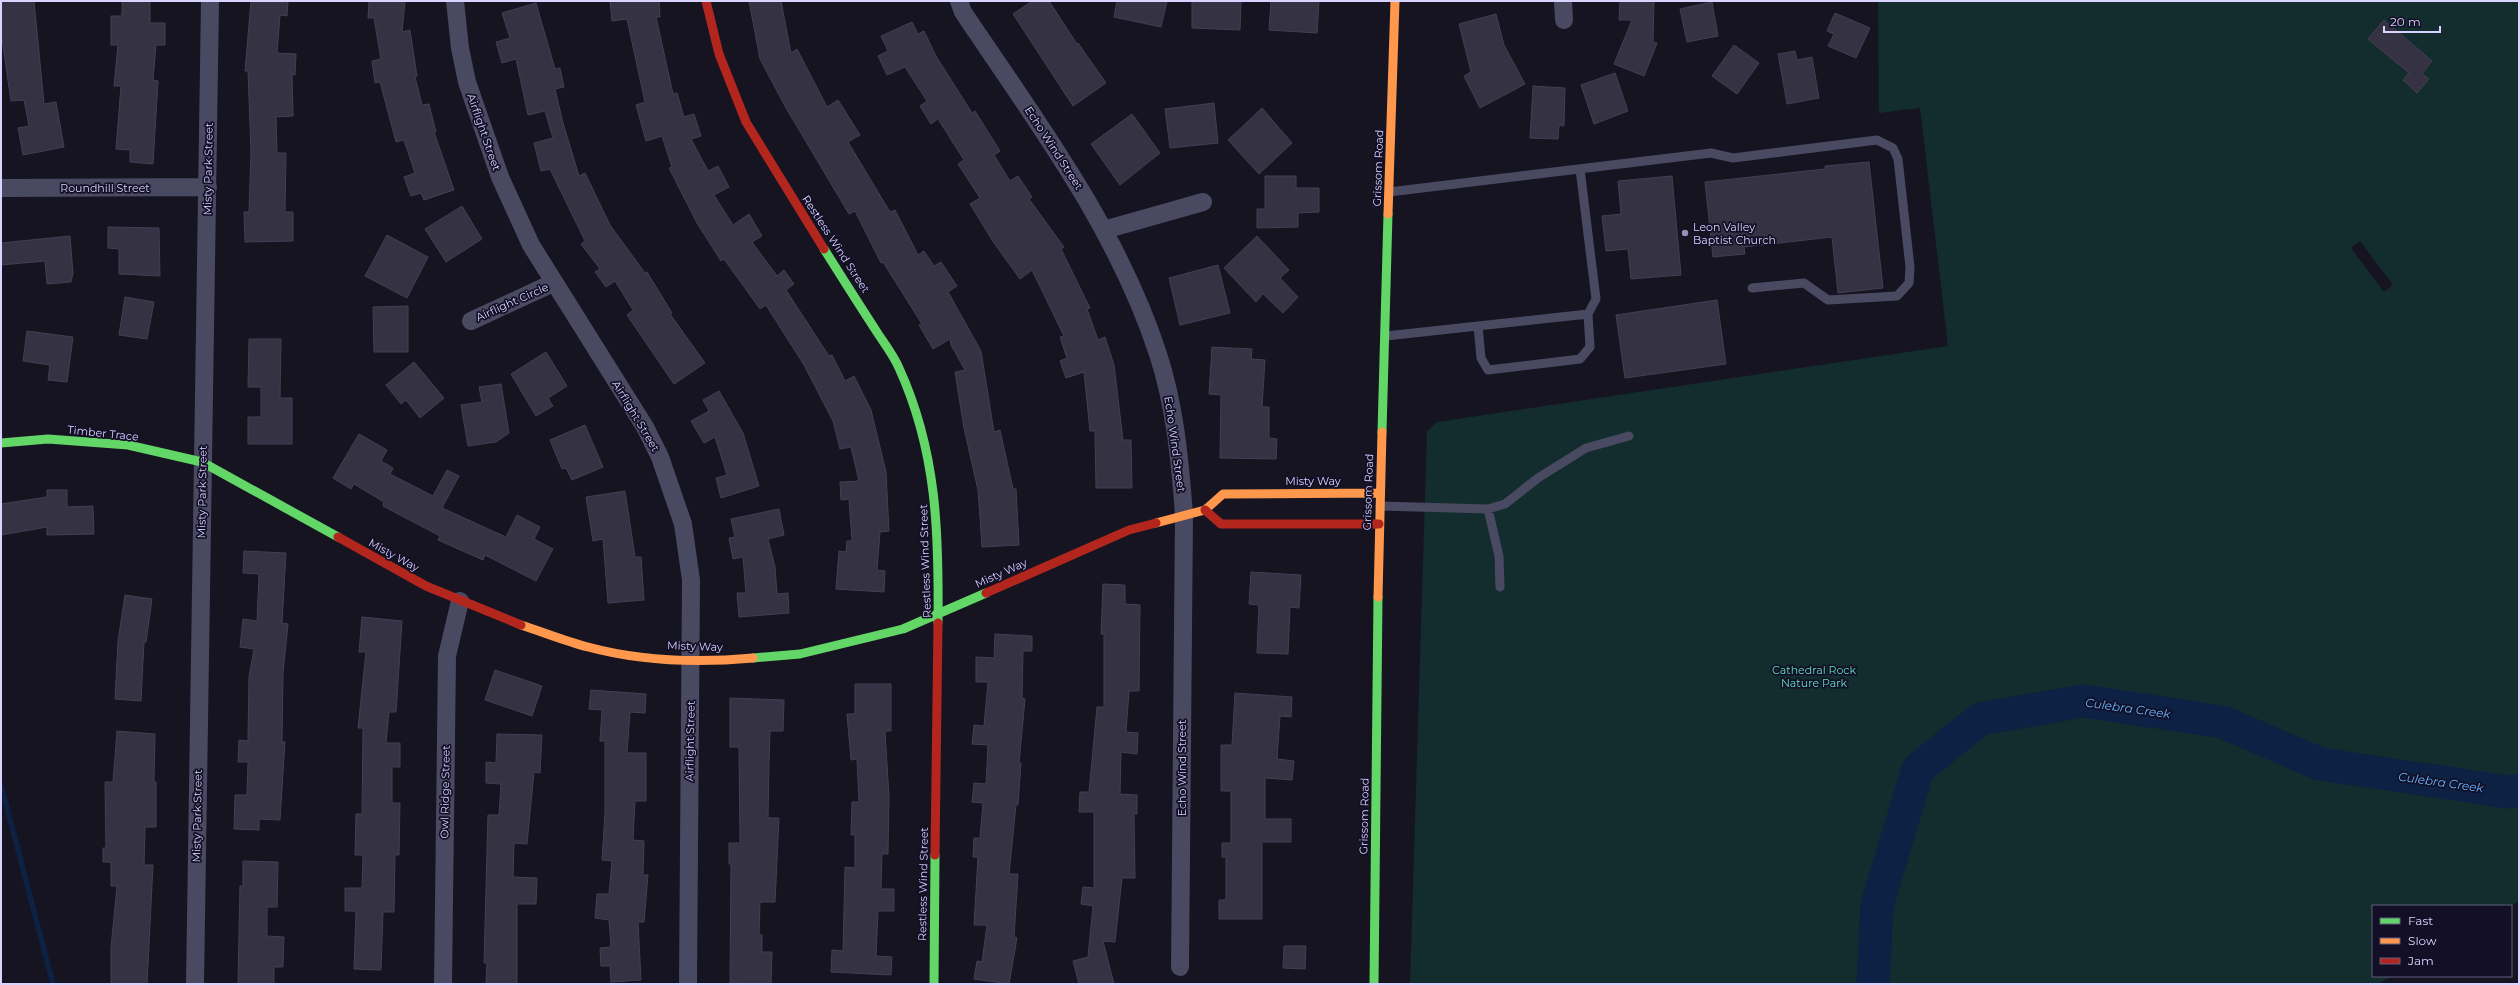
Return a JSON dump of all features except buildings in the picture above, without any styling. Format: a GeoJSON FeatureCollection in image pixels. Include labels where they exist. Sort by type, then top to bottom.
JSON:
{"type":"FeatureCollection","features":[{"type":"Feature","properties":{"kind":"street","name":"Misty Park Street"},"geometry":{"type":"LineString","coordinates":[[194,984],[210,1]]}},
{"type":"Feature","properties":{"kind":"street","name":"Airflight Street"},"geometry":{"type":"LineString","coordinates":[[455,1],[460,48],[468,82],[500,177],[520,226],[553,283],[645,427],[672,488],[683,524],[691,580],[688,984]]}},
{"type":"Feature","properties":{"kind":"street","name":"Restless Wind Street"},"geometry":{"type":"LineString","coordinates":[[706,1],[709,22],[722,65],[736,103],[754,138],[898,366],[913,400],[924,435],[935,492],[939,543],[934,984]]}},
{"type":"Feature","properties":{"kind":"street","name":"Echo Wind Street"},"geometry":{"type":"LineString","coordinates":[[958,1],[963,12],[1085,195],[1104,230],[1138,300],[1158,355],[1172,409],[1181,470],[1184,515],[1180,967]]}},
{"type":"Feature","properties":{"kind":"street","name":"Grissom Road"},"geometry":{"type":"LineString","coordinates":[[1374,984],[1379,524],[1386,336],[1394,1]]}},
{"type":"Feature","properties":{"kind":"street"},"geometry":{"type":"LineString","coordinates":[[1563,1],[1564,20]]}},
{"type":"Feature","properties":{"kind":"street","name":"Roundhill Street"},"geometry":{"type":"LineString","coordinates":[[1,188],[208,188]]}},
{"type":"Feature","properties":{"kind":"street"},"geometry":{"type":"LineString","coordinates":[[1104,230],[1203,202]]}},
{"type":"Feature","properties":{"kind":"street","name":"Airflight Circle"},"geometry":{"type":"LineString","coordinates":[[471,321],[553,283]]}},
{"type":"Feature","properties":{"kind":"street","name":"Timber Trace"},"geometry":{"type":"LineString","coordinates":[[1,443],[48,439],[128,445],[202,462]]}},
{"type":"Feature","properties":{"kind":"street","name":"Misty Way"},"geometry":{"type":"LineString","coordinates":[[202,462],[426,586],[506,620],[588,647],[627,654],[691,660],[743,659],[800,654],[903,629],[1129,530],[1205,510],[1223,494],[1380,493]]}},
{"type":"Feature","properties":{"kind":"street"},"geometry":{"type":"LineString","coordinates":[[1205,510],[1221,524],[1379,524]]}},
{"type":"Feature","properties":{"kind":"street","name":"Owl Ridge Street"},"geometry":{"type":"LineString","coordinates":[[443,984],[447,656],[460,601]]}},
{"type":"Feature","properties":{"kind":"lane"},"geometry":{"type":"LineString","coordinates":[[1389,192],[1711,153],[1733,158],[1876,140],[1892,148],[1898,159],[1910,267],[1909,283],[1897,296],[1828,300],[1804,283],[1752,288]]}},
{"type":"Feature","properties":{"kind":"lane"},"geometry":{"type":"LineString","coordinates":[[1478,326],[1481,358],[1488,370],[1580,359],[1590,347],[1588,314],[1596,299],[1580,169]]}},
{"type":"Feature","properties":{"kind":"lane"},"geometry":{"type":"LineString","coordinates":[[1386,336],[1588,314]]}},
{"type":"Feature","properties":{"kind":"lane"},"geometry":{"type":"LineString","coordinates":[[1380,506],[1488,509],[1505,504],[1538,478],[1586,448],[1629,436]]}},
{"type":"Feature","properties":{"kind":"lane"},"geometry":{"type":"LineString","coordinates":[[1488,509],[1499,556],[1500,587]]}},
{"type":"Feature","properties":{"kind":"green space","name":"Cathedral Rock Nature Park"},"geometry":{"type":"Polygon","coordinates":[[[1878,1],[2519,1],[2519,901],[2512,905],[2372,905],[2372,977],[2390,977],[2378,984],[1410,984],[1427,431],[1437,422],[1948,346],[1920,108],[1879,113],[1878,1]],[[2384,20],[2369,39],[2409,73],[2403,80],[2417,92],[2429,80],[2422,74],[2432,61],[2384,20]],[[2360,241],[2351,248],[2384,292],[2393,285],[2360,241]]]}},
{"type":"Feature","properties":{"kind":"waterway","name":"Culebra Creek"},"geometry":{"type":"LineString","coordinates":[[1873,984],[1877,905],[1918,769],[1980,719],[2083,701],[2223,722],[2320,764],[2508,792],[2519,790]]}},
{"type":"Feature","properties":{"kind":"waterway"},"geometry":{"type":"LineString","coordinates":[[1,785],[53,984]]}},
{"type":"Feature","properties":{"kind":"traffic: fast"},"geometry":{"type":"LineString","coordinates":[[1382,432],[1388,214]]}},
{"type":"Feature","properties":{"kind":"traffic: fast"},"geometry":{"type":"LineString","coordinates":[[824,249],[897,363],[912,399],[928,461],[933,493],[938,557],[938,623]]}},
{"type":"Feature","properties":{"kind":"traffic: fast"},"geometry":{"type":"LineString","coordinates":[[1,443],[48,439],[128,445],[202,462],[338,537]]}},
{"type":"Feature","properties":{"kind":"traffic: fast"},"geometry":{"type":"LineString","coordinates":[[753,658],[800,654],[903,629],[986,593]]}},
{"type":"Feature","properties":{"kind":"traffic: fast"},"geometry":{"type":"LineString","coordinates":[[1374,984],[1378,597]]}},
{"type":"Feature","properties":{"kind":"traffic: fast"},"geometry":{"type":"LineString","coordinates":[[934,984],[935,855]]}},
{"type":"Feature","properties":{"kind":"traffic: slow"},"geometry":{"type":"LineString","coordinates":[[1388,214],[1395,1]]}},
{"type":"Feature","properties":{"kind":"traffic: slow"},"geometry":{"type":"LineString","coordinates":[[1378,597],[1382,432]]}},
{"type":"Feature","properties":{"kind":"traffic: slow"},"geometry":{"type":"LineString","coordinates":[[1156,523],[1205,510],[1223,494],[1380,493]]}},
{"type":"Feature","properties":{"kind":"traffic: slow"},"geometry":{"type":"LineString","coordinates":[[521,625],[579,645],[608,652],[649,658],[670,660],[733,660],[753,658]]}},
{"type":"Feature","properties":{"kind":"traffic: jam"},"geometry":{"type":"LineString","coordinates":[[706,1],[719,54],[746,122],[824,249]]}},
{"type":"Feature","properties":{"kind":"traffic: jam"},"geometry":{"type":"LineString","coordinates":[[1205,510],[1221,524],[1379,524]]}},
{"type":"Feature","properties":{"kind":"traffic: jam"},"geometry":{"type":"LineString","coordinates":[[986,593],[1129,530],[1156,523]]}},
{"type":"Feature","properties":{"kind":"traffic: jam"},"geometry":{"type":"LineString","coordinates":[[338,537],[426,586],[521,625]]}},
{"type":"Feature","properties":{"kind":"traffic: jam"},"geometry":{"type":"LineString","coordinates":[[935,855],[938,623]]}},
{"type":"Feature","properties":{"kind":"place","name":"Leon Valley Baptist Church"},"geometry":{"type":"Point","coordinates":[1685,233]}}]}
